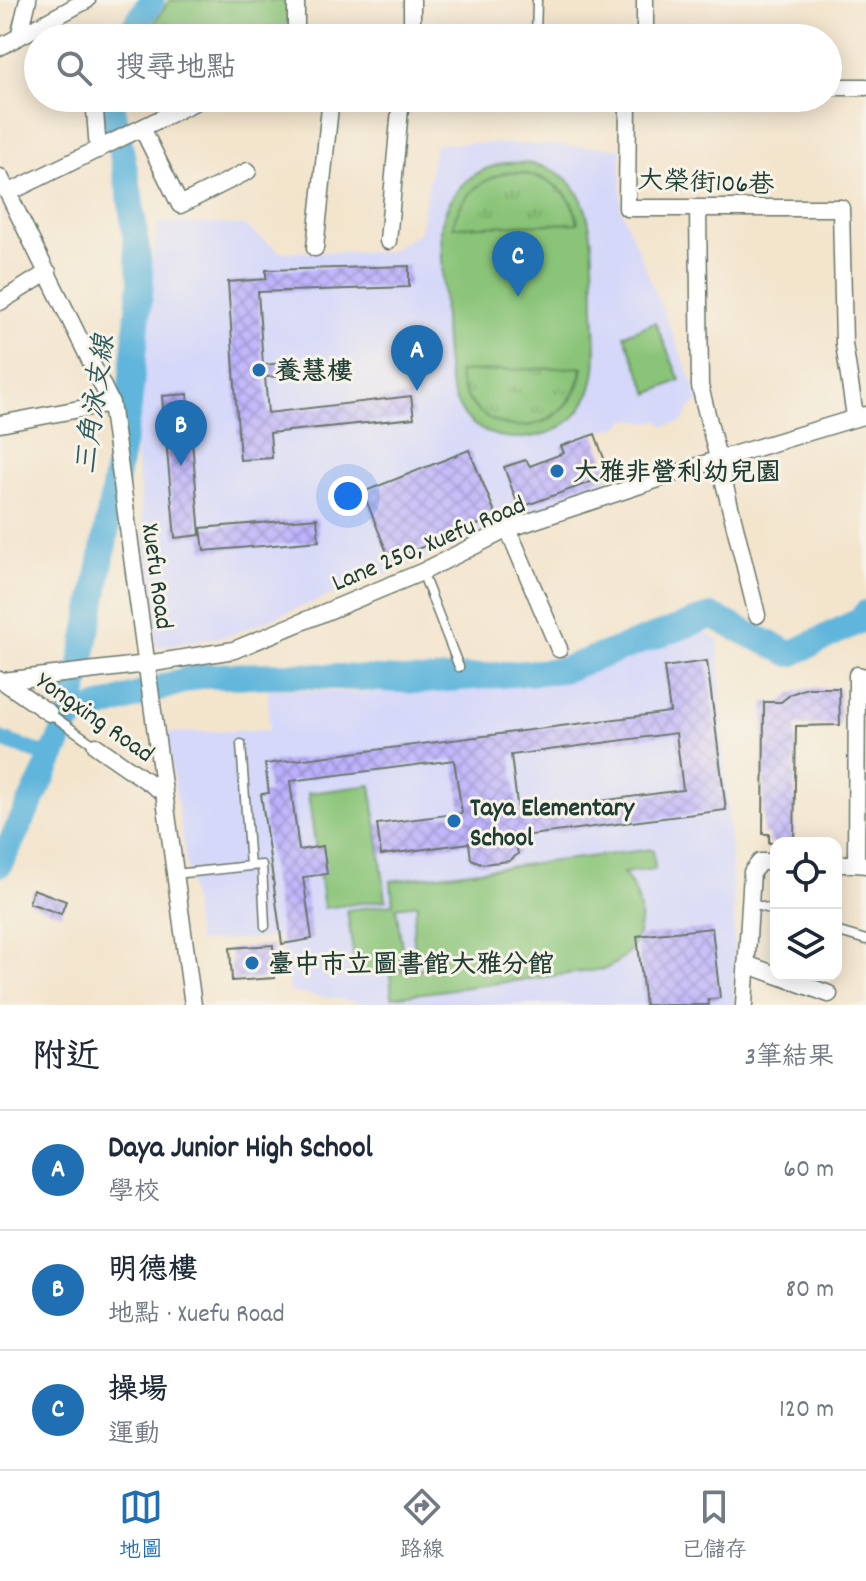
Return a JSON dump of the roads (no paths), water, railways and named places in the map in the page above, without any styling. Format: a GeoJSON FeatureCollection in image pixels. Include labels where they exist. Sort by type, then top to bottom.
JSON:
{"type":"FeatureCollection","features":[{"type":"Feature","properties":{"kind":"street"},"geometry":{"type":"LineString","coordinates":[[19,37],[28,0]]}},
{"type":"Feature","properties":{"kind":"street"},"geometry":{"type":"LineString","coordinates":[[43,24],[87,0]]}},
{"type":"Feature","properties":{"kind":"street"},"geometry":{"type":"LineString","coordinates":[[296,0],[296,24]]}},
{"type":"Feature","properties":{"kind":"street"},"geometry":{"type":"LineString","coordinates":[[412,0],[412,24]]}},
{"type":"Feature","properties":{"kind":"street"},"geometry":{"type":"LineString","coordinates":[[645,0],[645,24]]}},
{"type":"Feature","properties":{"kind":"street"},"geometry":{"type":"LineString","coordinates":[[0,47],[24,34]]}},
{"type":"Feature","properties":{"kind":"street"},"geometry":{"type":"LineString","coordinates":[[842,87],[866,87]]}},
{"type":"Feature","properties":{"kind":"street"},"geometry":{"type":"LineString","coordinates":[[96,112],[100,148]]}},
{"type":"Feature","properties":{"kind":"street"},"geometry":{"type":"LineString","coordinates":[[8,193],[174,112]]}},
{"type":"Feature","properties":{"kind":"street"},"geometry":{"type":"LineString","coordinates":[[315,248],[330,112]]}},
{"type":"Feature","properties":{"kind":"street"},"geometry":{"type":"LineString","coordinates":[[388,241],[400,112]]}},
{"type":"Feature","properties":{"kind":"street","name":"大榮街106巷"},"geometry":{"type":"LineString","coordinates":[[628,112],[627,208],[841,208],[844,344],[861,416]]}},
{"type":"Feature","properties":{"kind":"street"},"geometry":{"type":"LineString","coordinates":[[139,129],[180,205],[248,171]]}},
{"type":"Feature","properties":{"kind":"street","name":"Xuefu Road"},"geometry":{"type":"LineString","coordinates":[[0,177],[111,403],[193,1005]]}},
{"type":"Feature","properties":{"kind":"street"},"geometry":{"type":"LineString","coordinates":[[698,208],[700,386],[757,615]]}},
{"type":"Feature","properties":{"kind":"street"},"geometry":{"type":"LineString","coordinates":[[0,302],[48,272]]}},
{"type":"Feature","properties":{"kind":"street"},"geometry":{"type":"LineString","coordinates":[[0,424],[111,403]]}},
{"type":"Feature","properties":{"kind":"street","name":"Lane 250, Xuefu Road"},"geometry":{"type":"LineString","coordinates":[[2,680],[147,664],[234,650],[422,572],[508,529],[861,416]]}},
{"type":"Feature","properties":{"kind":"street"},"geometry":{"type":"LineString","coordinates":[[508,529],[559,649]]}},
{"type":"Feature","properties":{"kind":"street"},"geometry":{"type":"LineString","coordinates":[[861,864],[862,676]]}},
{"type":"Feature","properties":{"kind":"street","name":"Yongxing Road"},"geometry":{"type":"LineString","coordinates":[[2,680],[49,713]]}},
{"type":"Feature","properties":{"kind":"street","name":"Yongxing Road"},"geometry":{"type":"LineString","coordinates":[[96,746],[164,793]]}},
{"type":"Feature","properties":{"kind":"street"},"geometry":{"type":"LineString","coordinates":[[744,1005],[752,872],[760,862],[770,862]]}},
{"type":"Feature","properties":{"kind":"street"},"geometry":{"type":"LineString","coordinates":[[746,964],[829,994]]}},
{"type":"Feature","properties":{"kind":"lane"},"geometry":{"type":"LineString","coordinates":[[536,24],[537,0]]}},
{"type":"Feature","properties":{"kind":"lane"},"geometry":{"type":"LineString","coordinates":[[422,572],[459,667]]}},
{"type":"Feature","properties":{"kind":"lane","name":"Yongxing Road"},"geometry":{"type":"LineString","coordinates":[[49,713],[96,746]]}},
{"type":"Feature","properties":{"kind":"lane"},"geometry":{"type":"LineString","coordinates":[[241,744],[250,866]]}},
{"type":"Feature","properties":{"kind":"lane"},"geometry":{"type":"LineString","coordinates":[[175,874],[262,865],[265,926]]}},
{"type":"Feature","properties":{"kind":"lane"},"geometry":{"type":"LineString","coordinates":[[750,903],[770,909]]}},
{"type":"Feature","properties":{"kind":"lane"},"geometry":{"type":"LineString","coordinates":[[842,933],[866,940]]}},
{"type":"Feature","properties":{"kind":"waterway","name":"三角泳支線"},"geometry":{"type":"LineString","coordinates":[[136,24],[152,0]]}},
{"type":"Feature","properties":{"kind":"waterway","name":"三角泳支線"},"geometry":{"type":"LineString","coordinates":[[0,864],[70,717],[129,406],[141,281],[130,196],[114,112]]}},
{"type":"Feature","properties":{"kind":"waterway"},"geometry":{"type":"LineString","coordinates":[[70,717],[198,676],[293,675],[422,681],[562,670],[711,616],[791,654],[859,621],[866,613]]}},
{"type":"Feature","properties":{"kind":"waterway"},"geometry":{"type":"LineString","coordinates":[[0,739],[52,757]]}},
{"type":"Feature","properties":{"kind":"place","name":"操場"},"geometry":{"type":"Point","coordinates":[518,297]}},
{"type":"Feature","properties":{"kind":"place","name":"養慧樓"},"geometry":{"type":"Point","coordinates":[259,370]}},
{"type":"Feature","properties":{"kind":"place","name":"Daya Junior High School"},"geometry":{"type":"Point","coordinates":[417,391]}},
{"type":"Feature","properties":{"kind":"place","name":"明德樓"},"geometry":{"type":"Point","coordinates":[181,466]}},
{"type":"Feature","properties":{"kind":"place","name":"大雅非營利幼兒園"},"geometry":{"type":"Point","coordinates":[557,471]}},
{"type":"Feature","properties":{"kind":"place","name":"Taya Elementary School"},"geometry":{"type":"Point","coordinates":[454,821]}},
{"type":"Feature","properties":{"kind":"place","name":"臺中市立圖書館大雅分館"},"geometry":{"type":"Point","coordinates":[252,963]}}]}
